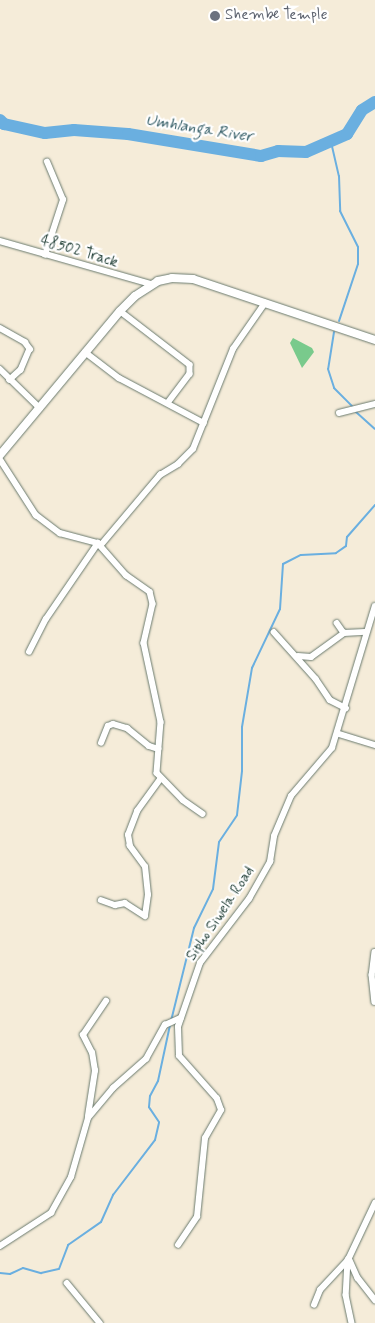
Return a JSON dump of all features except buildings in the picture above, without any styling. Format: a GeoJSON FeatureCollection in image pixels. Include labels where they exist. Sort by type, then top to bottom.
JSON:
{"type":"FeatureCollection","features":[{"type":"Feature","properties":{"kind":"street"},"geometry":{"type":"LineString","coordinates":[[46,255],[63,200],[47,162]]}},
{"type":"Feature","properties":{"kind":"street","name":"48502 Track"},"geometry":{"type":"LineString","coordinates":[[0,240],[46,255],[151,284]]}},
{"type":"Feature","properties":{"kind":"street"},"geometry":{"type":"LineString","coordinates":[[203,814],[160,779],[156,771],[160,713],[144,643],[153,598],[146,587],[126,575],[100,544],[72,538],[45,523],[36,515],[0,457],[120,311],[151,284],[172,278],[193,279],[375,340]]}},
{"type":"Feature","properties":{"kind":"street"},"geometry":{"type":"LineString","coordinates":[[29,652],[56,604],[100,544],[160,475],[187,457],[204,423],[233,349],[266,304]]}},
{"type":"Feature","properties":{"kind":"street"},"geometry":{"type":"LineString","coordinates":[[120,311],[190,365],[190,374],[169,402]]}},
{"type":"Feature","properties":{"kind":"street"},"geometry":{"type":"LineString","coordinates":[[0,328],[25,342],[30,349],[21,370],[10,380]]}},
{"type":"Feature","properties":{"kind":"street"},"geometry":{"type":"LineString","coordinates":[[85,352],[119,378],[169,402],[204,423]]}},
{"type":"Feature","properties":{"kind":"street"},"geometry":{"type":"LineString","coordinates":[[0,369],[40,408]]}},
{"type":"Feature","properties":{"kind":"street"},"geometry":{"type":"LineString","coordinates":[[339,413],[375,404]]}},
{"type":"Feature","properties":{"kind":"street","name":"Sipho Siwela Road"},"geometry":{"type":"LineString","coordinates":[[178,1245],[197,1217],[205,1138],[221,1110],[218,1099],[179,1056],[177,1037],[179,1019],[200,963],[249,899],[263,876],[270,862],[280,818],[291,796],[322,764],[339,734],[365,632],[375,606]]}},
{"type":"Feature","properties":{"kind":"street"},"geometry":{"type":"LineString","coordinates":[[338,623],[344,633]]}},
{"type":"Feature","properties":{"kind":"street"},"geometry":{"type":"LineString","coordinates":[[274,632],[295,653],[330,700],[346,708]]}},
{"type":"Feature","properties":{"kind":"street"},"geometry":{"type":"LineString","coordinates":[[295,653],[303,658],[311,657],[344,633],[365,632]]}},
{"type":"Feature","properties":{"kind":"street"},"geometry":{"type":"LineString","coordinates":[[101,743],[108,726],[113,724],[127,728],[149,746],[159,749]]}},
{"type":"Feature","properties":{"kind":"street"},"geometry":{"type":"LineString","coordinates":[[339,734],[375,745]]}},
{"type":"Feature","properties":{"kind":"street"},"geometry":{"type":"LineString","coordinates":[[101,900],[116,905],[125,902],[145,916],[148,895],[145,867],[130,846],[128,835],[137,811],[160,779]]}},
{"type":"Feature","properties":{"kind":"street"},"geometry":{"type":"LineString","coordinates":[[375,952],[372,975],[375,1002]]}},
{"type":"Feature","properties":{"kind":"street"},"geometry":{"type":"LineString","coordinates":[[0,1246],[51,1213],[71,1177],[88,1118],[94,1072],[92,1053],[82,1034],[106,1001]]}},
{"type":"Feature","properties":{"kind":"street"},"geometry":{"type":"LineString","coordinates":[[88,1118],[113,1088],[146,1059],[165,1025],[179,1019]]}},
{"type":"Feature","properties":{"kind":"street"},"geometry":{"type":"LineString","coordinates":[[314,1305],[320,1290],[348,1259],[375,1204]]}},
{"type":"Feature","properties":{"kind":"street"},"geometry":{"type":"LineString","coordinates":[[348,1259],[358,1278],[375,1300]]}},
{"type":"Feature","properties":{"kind":"street"},"geometry":{"type":"LineString","coordinates":[[348,1259],[346,1295],[352,1323]]}},
{"type":"Feature","properties":{"kind":"street"},"geometry":{"type":"LineString","coordinates":[[67,1283],[100,1323]]}},
{"type":"Feature","properties":{"kind":"green space"},"geometry":{"type":"Polygon","coordinates":[[[293,338],[312,348],[314,352],[302,368],[290,343],[293,338]]]}},
{"type":"Feature","properties":{"kind":"waterway","name":"Umhlanga River"},"geometry":{"type":"LineString","coordinates":[[0,120],[4,124],[45,133],[74,130],[128,134],[261,156],[278,151],[306,152],[347,134],[362,110],[375,102]]}},
{"type":"Feature","properties":{"kind":"waterway"},"geometry":{"type":"LineString","coordinates":[[331,142],[339,176],[340,211],[358,247],[358,264],[339,321]]}},
{"type":"Feature","properties":{"kind":"waterway"},"geometry":{"type":"LineString","coordinates":[[334,332],[328,369],[334,388],[353,407]]}},
{"type":"Feature","properties":{"kind":"waterway"},"geometry":{"type":"LineString","coordinates":[[356,412],[375,429]]}},
{"type":"Feature","properties":{"kind":"waterway"},"geometry":{"type":"LineString","coordinates":[[171,1021],[194,928],[213,889],[219,842],[237,815],[242,771],[242,727],[252,668],[280,609],[283,564],[301,555],[336,553],[346,546],[347,537],[375,505]]}},
{"type":"Feature","properties":{"kind":"waterway"},"geometry":{"type":"LineString","coordinates":[[0,1273],[10,1274],[23,1268],[41,1273],[59,1269],[68,1245],[101,1222],[113,1195],[155,1140],[159,1122],[149,1107],[150,1096],[158,1081],[170,1025]]}},
{"type":"Feature","properties":{"kind":"place","name":"Shembe Temple"},"geometry":{"type":"Point","coordinates":[215,16]}}]}
